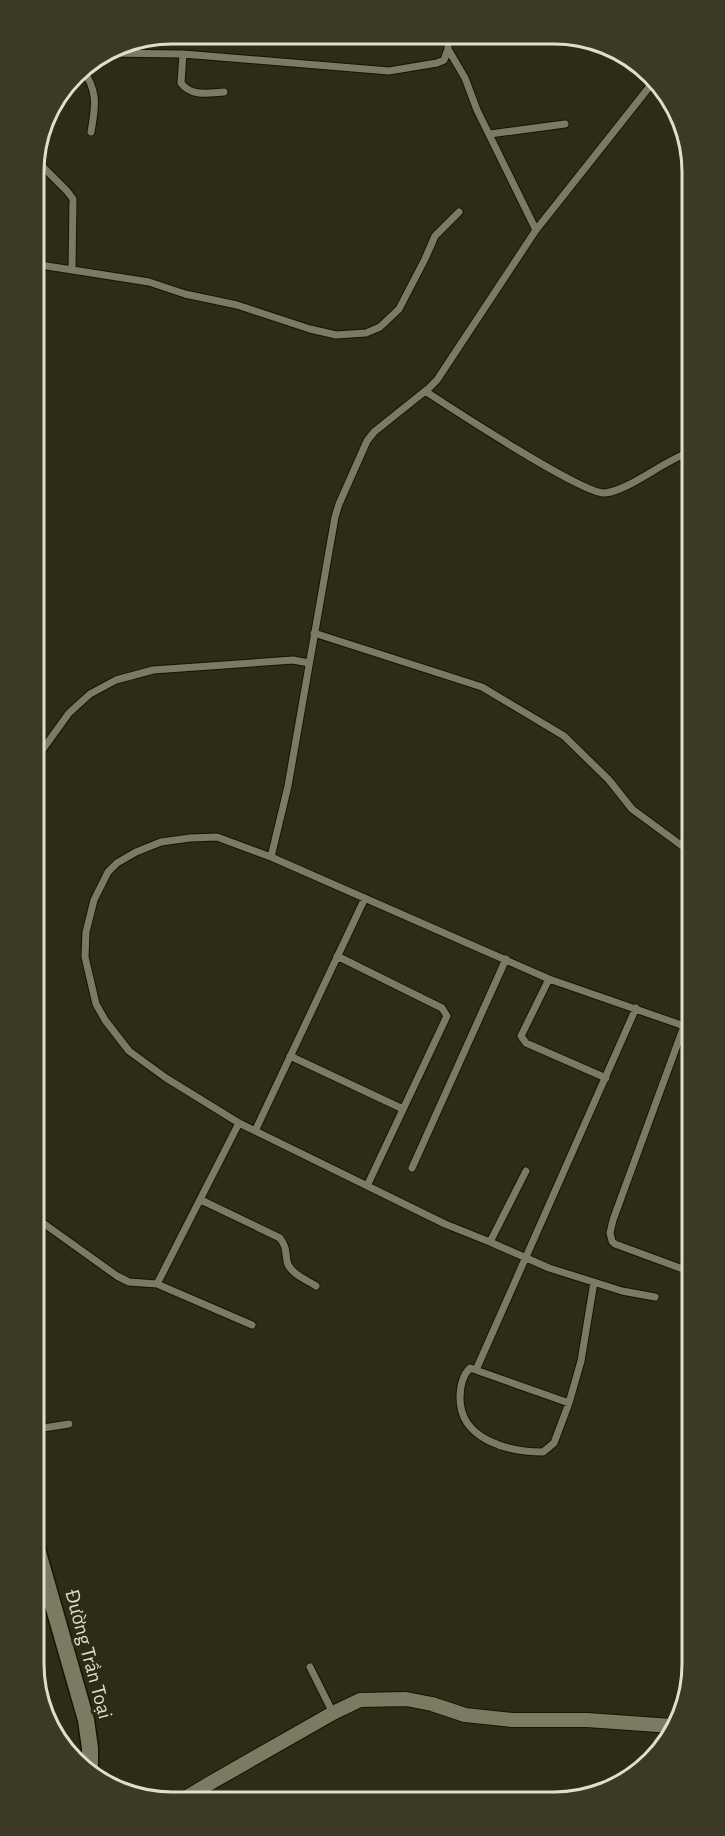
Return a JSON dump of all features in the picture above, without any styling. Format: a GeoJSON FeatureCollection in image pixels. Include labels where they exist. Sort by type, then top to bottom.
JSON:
{"type":"FeatureCollection","features":[{"type":"Feature","properties":{"kind":"street","name":"Đường Trần Toại"},"geometry":{"type":"LineString","coordinates":[[44,1573],[86,1720],[90,1763]]}},
{"type":"Feature","properties":{"kind":"street"},"geometry":{"type":"LineString","coordinates":[[195,1792],[333,1713],[360,1700],[406,1700],[432,1704],[465,1715],[512,1720],[587,1720],[666,1726]]}},
{"type":"Feature","properties":{"kind":"lane"},"geometry":{"type":"LineString","coordinates":[[123,53],[183,54],[389,71],[444,60],[448,44]]}},
{"type":"Feature","properties":{"kind":"lane"},"geometry":{"type":"LineString","coordinates":[[448,49],[465,78],[477,110],[536,230]]}},
{"type":"Feature","properties":{"kind":"lane"},"geometry":{"type":"LineString","coordinates":[[183,54],[181,83],[185,89],[190,92],[224,92]]}},
{"type":"Feature","properties":{"kind":"lane"},"geometry":{"type":"LineString","coordinates":[[87,75],[91,80],[96,98],[91,132]]}},
{"type":"Feature","properties":{"kind":"lane"},"geometry":{"type":"LineString","coordinates":[[271,857],[288,786],[335,517],[367,441],[374,432],[436,380],[536,230],[650,87]]}},
{"type":"Feature","properties":{"kind":"lane"},"geometry":{"type":"LineString","coordinates":[[490,135],[565,124]]}},
{"type":"Feature","properties":{"kind":"lane"},"geometry":{"type":"LineString","coordinates":[[44,168],[68,191],[73,199],[72,270]]}},
{"type":"Feature","properties":{"kind":"lane"},"geometry":{"type":"LineString","coordinates":[[44,266],[149,282],[184,294],[237,305],[327,333],[366,333],[380,327],[399,309],[435,236],[459,212]]}},
{"type":"Feature","properties":{"kind":"lane"},"geometry":{"type":"LineString","coordinates":[[424,392],[572,482],[602,494],[622,487],[682,456]]}},
{"type":"Feature","properties":{"kind":"lane"},"geometry":{"type":"LineString","coordinates":[[314,633],[482,687],[564,736],[609,780],[632,809],[682,846]]}},
{"type":"Feature","properties":{"kind":"lane"},"geometry":{"type":"LineString","coordinates":[[44,748],[69,714],[90,694],[116,680],[153,670],[292,660],[309,663]]}},
{"type":"Feature","properties":{"kind":"lane"},"geometry":{"type":"LineString","coordinates":[[655,1297],[622,1291],[549,1268],[445,1224],[239,1123],[166,1078],[129,1051],[105,1020],[96,1004],[85,957],[86,932],[93,900],[103,881],[117,863],[161,842],[218,837],[271,857],[549,979],[681,1025]]}},
{"type":"Feature","properties":{"kind":"lane"},"geometry":{"type":"LineString","coordinates":[[255,1131],[365,898]]}},
{"type":"Feature","properties":{"kind":"lane"},"geometry":{"type":"LineString","coordinates":[[337,956],[444,1010],[447,1016],[368,1186]]}},
{"type":"Feature","properties":{"kind":"lane"},"geometry":{"type":"LineString","coordinates":[[412,1168],[506,959]]}},
{"type":"Feature","properties":{"kind":"lane"},"geometry":{"type":"LineString","coordinates":[[549,979],[521,1038],[526,1043],[606,1078]]}},
{"type":"Feature","properties":{"kind":"lane"},"geometry":{"type":"LineString","coordinates":[[476,1370],[636,1008]]}},
{"type":"Feature","properties":{"kind":"lane"},"geometry":{"type":"LineString","coordinates":[[681,1041],[621,1197],[610,1233],[615,1244],[681,1268]]}},
{"type":"Feature","properties":{"kind":"lane"},"geometry":{"type":"LineString","coordinates":[[290,1056],[404,1109]]}},
{"type":"Feature","properties":{"kind":"lane"},"geometry":{"type":"LineString","coordinates":[[157,1284],[239,1123]]}},
{"type":"Feature","properties":{"kind":"lane"},"geometry":{"type":"LineString","coordinates":[[490,1242],[526,1171]]}},
{"type":"Feature","properties":{"kind":"lane"},"geometry":{"type":"LineString","coordinates":[[201,1200],[280,1238],[286,1247],[287,1262],[290,1268],[316,1286]]}},
{"type":"Feature","properties":{"kind":"lane"},"geometry":{"type":"LineString","coordinates":[[44,1224],[117,1276],[129,1282],[157,1284],[252,1325]]}},
{"type":"Feature","properties":{"kind":"lane"},"geometry":{"type":"LineString","coordinates":[[569,1402],[470,1368],[464,1374],[460,1392],[460,1408],[465,1423],[493,1443],[510,1449],[543,1452],[554,1443],[569,1402],[581,1361],[594,1282]]}},
{"type":"Feature","properties":{"kind":"lane"},"geometry":{"type":"LineString","coordinates":[[44,1428],[69,1424]]}},
{"type":"Feature","properties":{"kind":"lane"},"geometry":{"type":"LineString","coordinates":[[310,1667],[333,1713]]}}]}
